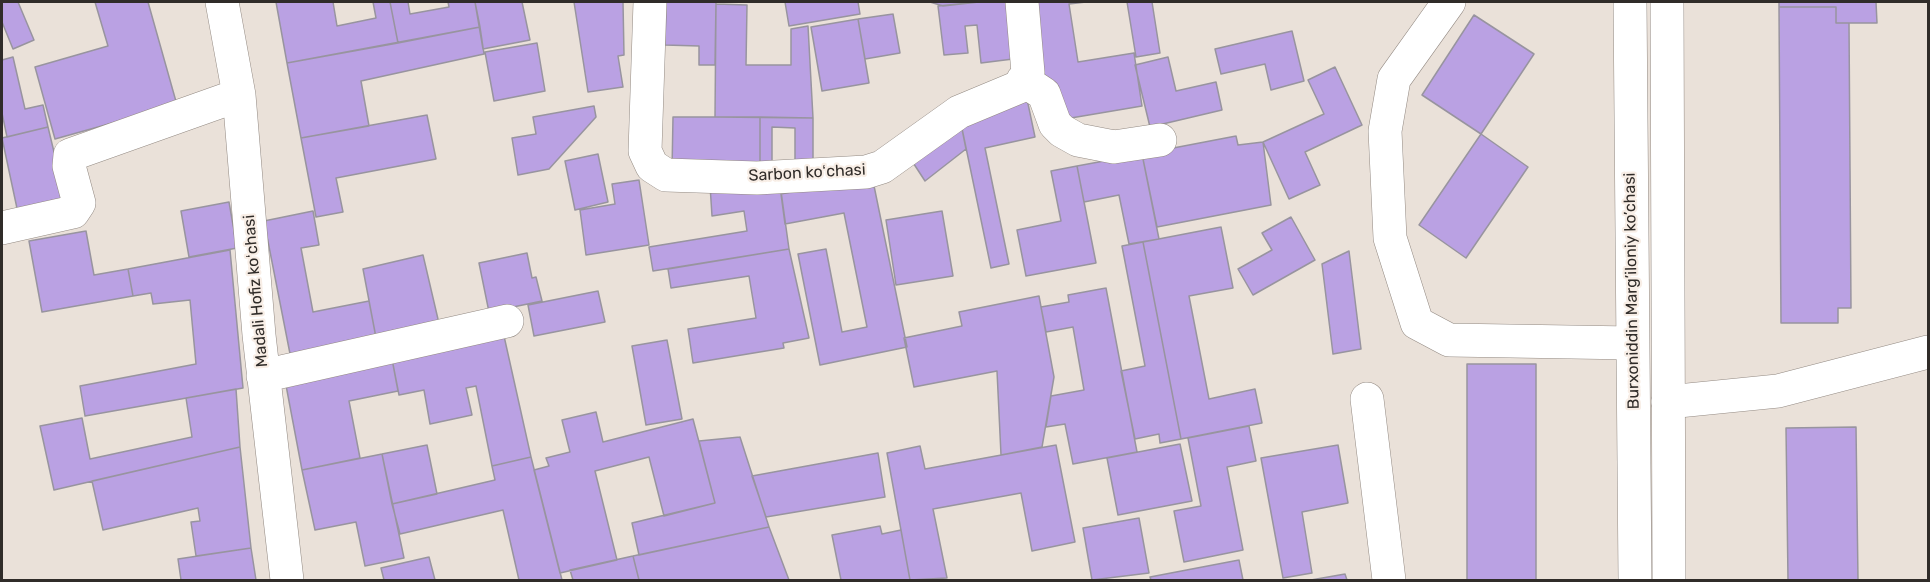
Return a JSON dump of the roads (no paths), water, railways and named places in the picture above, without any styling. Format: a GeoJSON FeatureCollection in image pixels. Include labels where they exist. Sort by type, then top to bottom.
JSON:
{"type":"FeatureCollection","features":[{"type":"Feature","properties":{"kind":"street","name":"Madali Hofiz koʻchasi"},"geometry":{"type":"LineString","coordinates":[[222,2],[239,95],[263,376],[287,580]]}},
{"type":"Feature","properties":{"kind":"street","name":"Sarbon koʻchasi"},"geometry":{"type":"LineString","coordinates":[[650,2],[645,152],[652,166],[666,175],[757,178],[866,172],[882,167],[959,112],[1019,87],[1023,80]]}},
{"type":"Feature","properties":{"kind":"street"},"geometry":{"type":"LineString","coordinates":[[1022,2],[1028,73],[1023,80],[1044,94],[1055,124],[1078,140],[1114,147],[1160,140]]}},
{"type":"Feature","properties":{"kind":"street"},"geometry":{"type":"LineString","coordinates":[[1449,2],[1394,79],[1384,131],[1390,238],[1417,323],[1449,340],[1632,343]]}},
{"type":"Feature","properties":{"kind":"street","name":"Burxoniddin Marg’iloniy ko’chasi"},"geometry":{"type":"LineString","coordinates":[[1630,2],[1635,580]]}},
{"type":"Feature","properties":{"kind":"street","name":"Burxoniddin Marg’iloniy ko’chasi"},"geometry":{"type":"LineString","coordinates":[[1667,2],[1669,580]]}},
{"type":"Feature","properties":{"kind":"street"},"geometry":{"type":"LineString","coordinates":[[2,228],[73,212],[79,203],[69,166],[70,155],[239,95]]}},
{"type":"Feature","properties":{"kind":"street"},"geometry":{"type":"LineString","coordinates":[[263,376],[507,321]]}},
{"type":"Feature","properties":{"kind":"street"},"geometry":{"type":"LineString","coordinates":[[1668,402],[1778,391],[1929,352]]}},
{"type":"Feature","properties":{"kind":"street"},"geometry":{"type":"LineString","coordinates":[[1367,399],[1389,580]]}}]}
